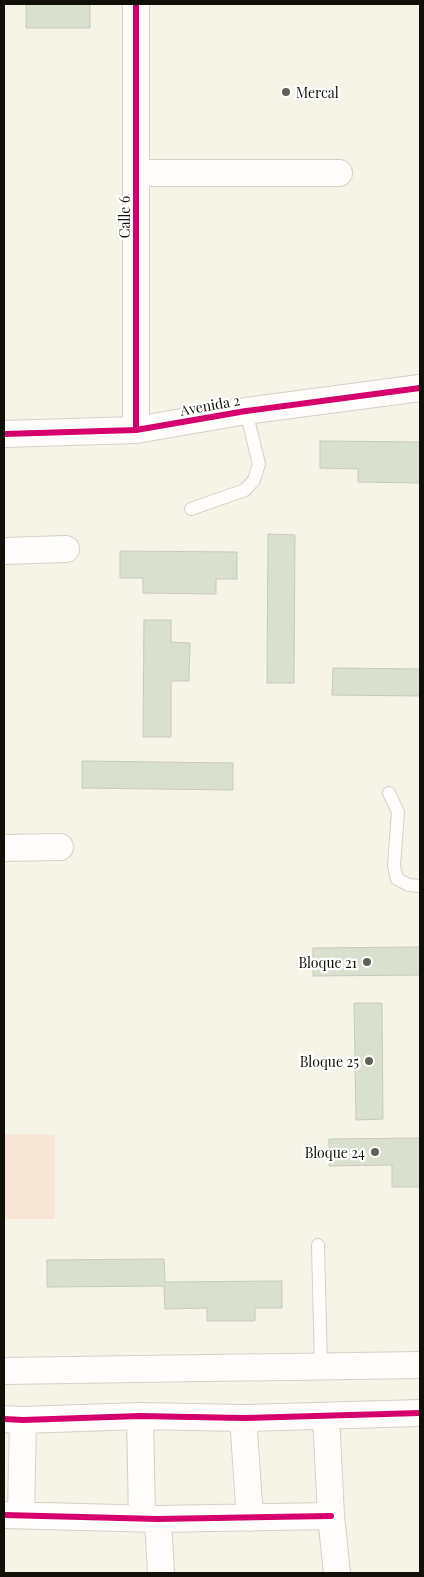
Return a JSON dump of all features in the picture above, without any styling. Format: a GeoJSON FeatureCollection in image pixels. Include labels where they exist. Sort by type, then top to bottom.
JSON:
{"type":"FeatureCollection","features":[{"type":"Feature","properties":{"kind":"street","name":"Calle 6"},"geometry":{"type":"LineString","coordinates":[[136,4],[136,430]]}},
{"type":"Feature","properties":{"kind":"street"},"geometry":{"type":"LineString","coordinates":[[136,173],[339,173]]}},
{"type":"Feature","properties":{"kind":"street","name":"Avenida 2"},"geometry":{"type":"LineString","coordinates":[[4,434],[136,430],[246,411],[420,388]]}},
{"type":"Feature","properties":{"kind":"street"},"geometry":{"type":"LineString","coordinates":[[4,551],[66,550]]}},
{"type":"Feature","properties":{"kind":"street"},"geometry":{"type":"LineString","coordinates":[[4,848],[60,846]]}},
{"type":"Feature","properties":{"kind":"street"},"geometry":{"type":"LineString","coordinates":[[4,1370],[420,1365]]}},
{"type":"Feature","properties":{"kind":"street"},"geometry":{"type":"LineString","coordinates":[[331,1516],[150,1518],[12,1515],[14,1419],[140,1416],[243,1418],[420,1413]]}},
{"type":"Feature","properties":{"kind":"street"},"geometry":{"type":"LineString","coordinates":[[140,1416],[150,1518],[161,1573]]}},
{"type":"Feature","properties":{"kind":"street"},"geometry":{"type":"LineString","coordinates":[[326,1416],[336,1573]]}},
{"type":"Feature","properties":{"kind":"street"},"geometry":{"type":"LineString","coordinates":[[243,1418],[250,1518]]}},
{"type":"Feature","properties":{"kind":"lane"},"geometry":{"type":"LineString","coordinates":[[190,508],[245,490],[254,480],[259,464],[246,411]]}},
{"type":"Feature","properties":{"kind":"lane"},"geometry":{"type":"LineString","coordinates":[[389,792],[398,812],[394,866],[397,879],[409,885],[420,886]]}},
{"type":"Feature","properties":{"kind":"lane"},"geometry":{"type":"LineString","coordinates":[[318,1245],[321,1367]]}},
{"type":"Feature","properties":{"kind":"shaded area"},"geometry":{"type":"Polygon","coordinates":[[[4,1134],[55,1135],[55,1219],[4,1219],[4,1134]]]}},
{"type":"Feature","properties":{"kind":"building"},"geometry":{"type":"Polygon","coordinates":[[[26,4],[90,4],[90,28],[26,28],[26,4]]]}},
{"type":"Feature","properties":{"kind":"building"},"geometry":{"type":"Polygon","coordinates":[[[320,441],[420,442],[420,483],[358,482],[358,469],[320,468],[320,441]]]}},
{"type":"Feature","properties":{"kind":"building"},"geometry":{"type":"Polygon","coordinates":[[[268,534],[295,535],[294,683],[267,683],[268,534]]]}},
{"type":"Feature","properties":{"kind":"building"},"geometry":{"type":"Polygon","coordinates":[[[120,551],[237,552],[237,579],[216,579],[216,594],[143,593],[143,578],[120,578],[120,551]]]}},
{"type":"Feature","properties":{"kind":"building"},"geometry":{"type":"Polygon","coordinates":[[[144,620],[171,620],[171,642],[190,643],[189,681],[171,681],[171,737],[143,737],[144,620]]]}},
{"type":"Feature","properties":{"kind":"building"},"geometry":{"type":"Polygon","coordinates":[[[333,668],[420,669],[420,696],[332,695],[333,668]]]}},
{"type":"Feature","properties":{"kind":"building"},"geometry":{"type":"Polygon","coordinates":[[[82,761],[233,763],[233,790],[82,788],[82,761]]]}},
{"type":"Feature","properties":{"kind":"building","name":"Bloque 21"},"geometry":{"type":"Polygon","coordinates":[[[420,947],[420,975],[313,976],[313,948],[420,947]]]}},
{"type":"Feature","properties":{"kind":"building","name":"Bloque 25"},"geometry":{"type":"Polygon","coordinates":[[[354,1003],[382,1003],[383,1119],[356,1120],[354,1003]]]}},
{"type":"Feature","properties":{"kind":"building","name":"Bloque 24"},"geometry":{"type":"Polygon","coordinates":[[[420,1138],[420,1187],[392,1187],[392,1165],[329,1166],[329,1139],[420,1138]]]}},
{"type":"Feature","properties":{"kind":"building"},"geometry":{"type":"Polygon","coordinates":[[[164,1259],[165,1282],[282,1281],[282,1308],[255,1308],[255,1321],[207,1321],[207,1308],[165,1309],[164,1286],[47,1287],[47,1260],[164,1259]]]}},
{"type":"Feature","properties":{"kind":"cycle path"},"geometry":{"type":"LineString","coordinates":[[136,4],[136,430]]}},
{"type":"Feature","properties":{"kind":"cycle path"},"geometry":{"type":"LineString","coordinates":[[4,434],[136,430],[246,411],[420,388]]}},
{"type":"Feature","properties":{"kind":"cycle path"},"geometry":{"type":"LineString","coordinates":[[4,1419],[140,1416],[243,1418],[420,1413]]}},
{"type":"Feature","properties":{"kind":"cycle path"},"geometry":{"type":"LineString","coordinates":[[4,1515],[158,1519],[331,1516]]}},
{"type":"Feature","properties":{"kind":"place","name":"Mercal"},"geometry":{"type":"Point","coordinates":[286,92]}},
{"type":"Feature","properties":{"kind":"place","name":"Bloque 21"},"geometry":{"type":"Point","coordinates":[367,962]}},
{"type":"Feature","properties":{"kind":"place","name":"Bloque 25"},"geometry":{"type":"Point","coordinates":[369,1061]}},
{"type":"Feature","properties":{"kind":"place","name":"Bloque 24"},"geometry":{"type":"Point","coordinates":[375,1152]}}]}
